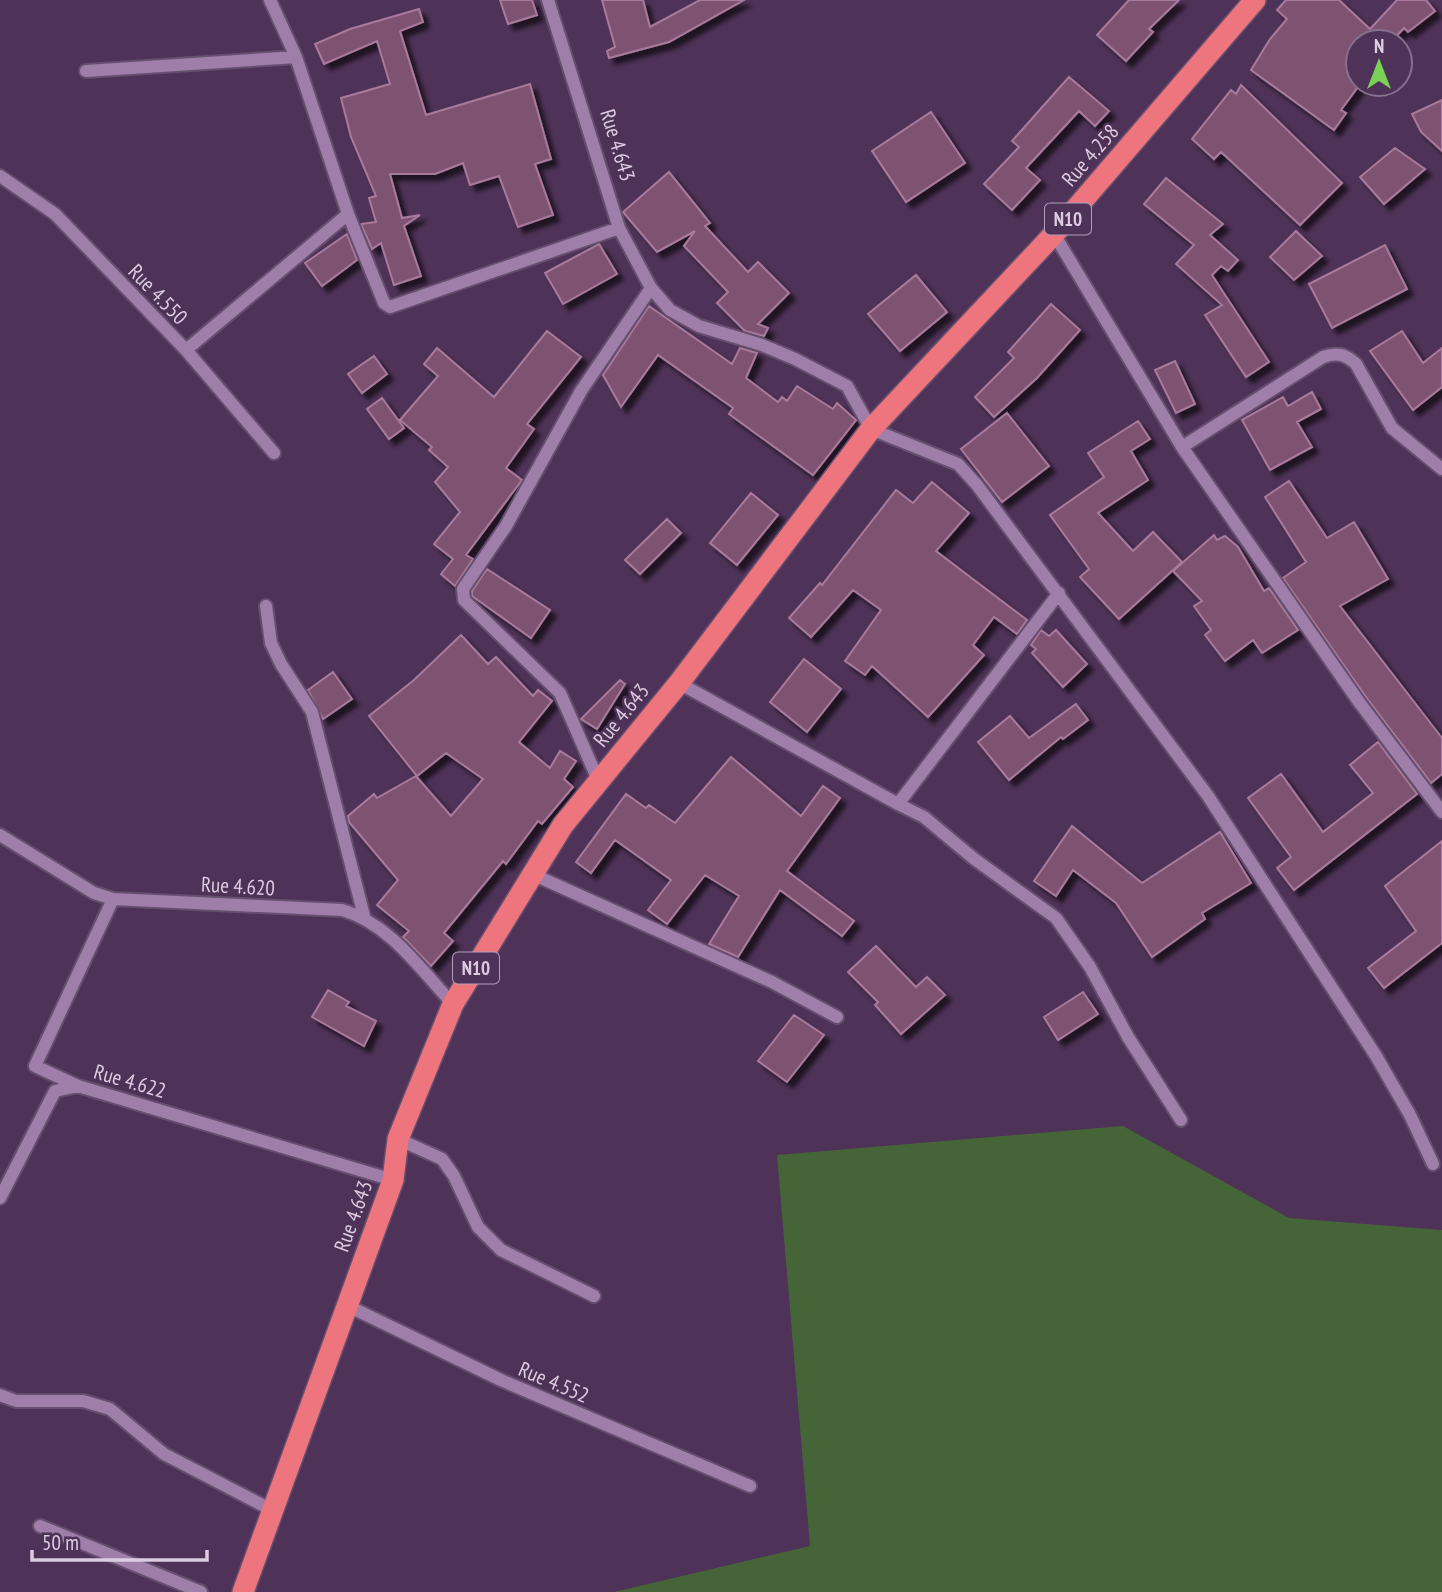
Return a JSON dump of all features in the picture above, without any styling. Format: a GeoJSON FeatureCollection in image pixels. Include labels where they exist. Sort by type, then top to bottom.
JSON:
{"type":"FeatureCollection","features":[{"type":"Feature","properties":{"kind":"highway","name":"Rue 4.258"},"geometry":{"type":"LineString","coordinates":[[871,429],[1054,234],[1255,0]]}},
{"type":"Feature","properties":{"kind":"highway","name":"Rue 4.643"},"geometry":{"type":"LineString","coordinates":[[243,1592],[393,1180],[398,1139],[453,1004],[563,825],[679,683],[871,429]]}},
{"type":"Feature","properties":{"kind":"street"},"geometry":{"type":"LineString","coordinates":[[270,0],[296,57],[348,214],[384,303],[390,307],[620,228]]}},
{"type":"Feature","properties":{"kind":"street","name":"Rue 4.643"},"geometry":{"type":"LineString","coordinates":[[548,0],[620,228],[651,288],[670,310],[699,326],[762,345],[847,386],[871,429]]}},
{"type":"Feature","properties":{"kind":"street"},"geometry":{"type":"LineString","coordinates":[[86,71],[296,57]]}},
{"type":"Feature","properties":{"kind":"street","name":"Rue 4.550"},"geometry":{"type":"LineString","coordinates":[[0,176],[55,214],[186,350],[274,453]]}},
{"type":"Feature","properties":{"kind":"street"},"geometry":{"type":"LineString","coordinates":[[186,350],[348,214]]}},
{"type":"Feature","properties":{"kind":"street"},"geometry":{"type":"LineString","coordinates":[[1054,234],[1182,447],[1359,702],[1442,812]]}},
{"type":"Feature","properties":{"kind":"street"},"geometry":{"type":"LineString","coordinates":[[599,782],[560,693],[464,600],[463,589],[506,526],[581,391],[651,288]]}},
{"type":"Feature","properties":{"kind":"street"},"geometry":{"type":"LineString","coordinates":[[1182,447],[1323,357],[1334,353],[1348,356],[1356,363],[1392,428],[1442,469]]}},
{"type":"Feature","properties":{"kind":"street"},"geometry":{"type":"LineString","coordinates":[[871,429],[958,464],[1059,593],[1208,796],[1376,1056],[1410,1115],[1433,1164]]}},
{"type":"Feature","properties":{"kind":"street"},"geometry":{"type":"LineString","coordinates":[[898,804],[1059,593]]}},
{"type":"Feature","properties":{"kind":"street"},"geometry":{"type":"LineString","coordinates":[[266,606],[271,643],[281,664],[312,712],[364,916]]}},
{"type":"Feature","properties":{"kind":"street"},"geometry":{"type":"LineString","coordinates":[[679,683],[924,817],[973,858],[1056,918],[1090,967],[1128,1037],[1181,1120]]}},
{"type":"Feature","properties":{"kind":"street","name":"Rue 4.620"},"geometry":{"type":"LineString","coordinates":[[0,835],[94,893],[113,899],[342,910],[364,916],[389,936],[453,1004]]}},
{"type":"Feature","properties":{"kind":"street"},"geometry":{"type":"LineString","coordinates":[[532,874],[772,982],[838,1017]]}},
{"type":"Feature","properties":{"kind":"street","name":"Rue 4.622"},"geometry":{"type":"LineString","coordinates":[[113,899],[35,1066],[78,1086],[393,1180]]}},
{"type":"Feature","properties":{"kind":"street"},"geometry":{"type":"LineString","coordinates":[[0,1198],[55,1091],[78,1086]]}},
{"type":"Feature","properties":{"kind":"street"},"geometry":{"type":"LineString","coordinates":[[398,1139],[442,1159],[454,1175],[478,1227],[501,1250],[594,1296]]}},
{"type":"Feature","properties":{"kind":"street","name":"Rue 4.552"},"geometry":{"type":"LineString","coordinates":[[346,1305],[503,1381],[750,1486]]}},
{"type":"Feature","properties":{"kind":"street"},"geometry":{"type":"LineString","coordinates":[[0,1395],[16,1402],[83,1401],[110,1409],[164,1454],[272,1510]]}},
{"type":"Feature","properties":{"kind":"street"},"geometry":{"type":"LineString","coordinates":[[40,1526],[201,1592]]}},
{"type":"Feature","properties":{"kind":"green space"},"geometry":{"type":"Polygon","coordinates":[[[1123,1126],[1289,1218],[1442,1230],[1442,1592],[614,1592],[810,1546],[777,1155],[1123,1126]]]}},
{"type":"Feature","properties":{"kind":"building"},"geometry":{"type":"Polygon","coordinates":[[[500,0],[532,0],[537,15],[508,24],[500,0]]]}},
{"type":"Feature","properties":{"kind":"building"},"geometry":{"type":"Polygon","coordinates":[[[602,0],[643,0],[650,27],[700,0],[744,0],[669,42],[609,58],[607,51],[615,47],[602,0]]]}},
{"type":"Feature","properties":{"kind":"building"},"geometry":{"type":"Polygon","coordinates":[[[1129,0],[1179,0],[1149,29],[1153,32],[1126,61],[1097,35],[1129,0]]]}},
{"type":"Feature","properties":{"kind":"building"},"geometry":{"type":"Polygon","coordinates":[[[1286,0],[1339,0],[1369,28],[1344,28],[1344,98],[1350,98],[1341,110],[1346,113],[1334,130],[1251,70],[1270,39],[1287,19],[1277,10],[1286,0]]]}},
{"type":"Feature","properties":{"kind":"building"},"geometry":{"type":"Polygon","coordinates":[[[1397,0],[1426,0],[1435,11],[1413,28],[1371,28],[1397,0]]]}},
{"type":"Feature","properties":{"kind":"building"},"geometry":{"type":"Polygon","coordinates":[[[419,9],[423,22],[400,31],[426,115],[530,84],[551,159],[535,164],[553,215],[518,227],[499,176],[470,185],[463,163],[435,174],[390,174],[402,218],[420,215],[404,226],[421,276],[394,285],[381,243],[372,249],[361,224],[376,222],[369,198],[376,196],[351,137],[341,98],[390,84],[377,41],[324,64],[315,44],[350,29],[419,9]]]}},
{"type":"Feature","properties":{"kind":"building"},"geometry":{"type":"Polygon","coordinates":[[[1069,77],[1109,111],[1095,126],[1079,111],[1026,168],[1040,180],[1012,210],[984,184],[1019,147],[1012,141],[1069,77]]]}},
{"type":"Feature","properties":{"kind":"building"},"geometry":{"type":"Polygon","coordinates":[[[1241,85],[1342,183],[1300,225],[1221,152],[1214,159],[1192,139],[1231,90],[1236,94],[1241,85]]]}},
{"type":"Feature","properties":{"kind":"building"},"geometry":{"type":"Polygon","coordinates":[[[1442,100],[1442,151],[1421,132],[1412,114],[1442,100]]]}},
{"type":"Feature","properties":{"kind":"building"},"geometry":{"type":"Polygon","coordinates":[[[931,112],[965,163],[906,202],[872,151],[931,112]]]}},
{"type":"Feature","properties":{"kind":"building"},"geometry":{"type":"Polygon","coordinates":[[[1395,148],[1425,169],[1384,204],[1360,177],[1395,148]]]}},
{"type":"Feature","properties":{"kind":"building"},"geometry":{"type":"Polygon","coordinates":[[[669,172],[710,223],[705,226],[748,272],[758,262],[789,293],[758,324],[768,328],[764,336],[745,331],[717,303],[728,292],[684,246],[695,231],[657,252],[623,212],[669,172]]]}},
{"type":"Feature","properties":{"kind":"building"},"geometry":{"type":"Polygon","coordinates":[[[1166,178],[1223,224],[1210,235],[1238,260],[1228,271],[1221,266],[1212,275],[1269,362],[1246,377],[1205,315],[1222,305],[1176,264],[1194,245],[1144,204],[1166,178]]]}},
{"type":"Feature","properties":{"kind":"building"},"geometry":{"type":"Polygon","coordinates":[[[1296,231],[1322,256],[1294,280],[1270,257],[1296,231]]]}},
{"type":"Feature","properties":{"kind":"building"},"geometry":{"type":"Polygon","coordinates":[[[347,234],[357,260],[322,286],[305,263],[347,234]]]}},
{"type":"Feature","properties":{"kind":"building"},"geometry":{"type":"Polygon","coordinates":[[[599,244],[617,274],[563,304],[545,273],[599,244]]]}},
{"type":"Feature","properties":{"kind":"building"},"geometry":{"type":"Polygon","coordinates":[[[1385,245],[1407,289],[1332,328],[1309,284],[1385,245]]]}},
{"type":"Feature","properties":{"kind":"building"},"geometry":{"type":"Polygon","coordinates":[[[916,275],[947,312],[900,351],[868,314],[916,275]]]}},
{"type":"Feature","properties":{"kind":"building"},"geometry":{"type":"Polygon","coordinates":[[[1051,304],[1080,330],[1037,378],[994,417],[975,397],[1014,358],[1008,352],[1051,304]]]}},
{"type":"Feature","properties":{"kind":"building"},"geometry":{"type":"Polygon","coordinates":[[[649,306],[732,364],[740,348],[757,353],[746,378],[778,402],[782,397],[787,401],[797,386],[833,409],[837,403],[856,420],[813,475],[729,414],[733,408],[658,355],[621,407],[603,375],[649,306]]]}},
{"type":"Feature","properties":{"kind":"building"},"geometry":{"type":"Polygon","coordinates":[[[547,331],[581,357],[527,424],[534,429],[506,468],[522,480],[466,555],[473,559],[455,586],[441,574],[453,559],[434,544],[460,512],[435,482],[448,467],[429,450],[432,447],[400,420],[438,376],[424,364],[437,348],[494,397],[547,331]]]}},
{"type":"Feature","properties":{"kind":"building"},"geometry":{"type":"Polygon","coordinates":[[[1402,331],[1423,363],[1442,348],[1442,387],[1413,410],[1370,351],[1402,331]]]}},
{"type":"Feature","properties":{"kind":"building"},"geometry":{"type":"Polygon","coordinates":[[[374,356],[387,374],[362,393],[348,374],[374,356]]]}},
{"type":"Feature","properties":{"kind":"building"},"geometry":{"type":"Polygon","coordinates":[[[1175,361],[1195,404],[1176,413],[1155,370],[1175,361]]]}},
{"type":"Feature","properties":{"kind":"building"},"geometry":{"type":"Polygon","coordinates":[[[1312,392],[1321,409],[1297,422],[1312,447],[1270,470],[1242,420],[1283,397],[1288,406],[1312,392]]]}},
{"type":"Feature","properties":{"kind":"building"},"geometry":{"type":"Polygon","coordinates":[[[382,398],[404,428],[389,439],[367,409],[382,398]]]}},
{"type":"Feature","properties":{"kind":"building"},"geometry":{"type":"Polygon","coordinates":[[[1007,413],[1049,466],[1002,502],[961,449],[1007,413]]]}},
{"type":"Feature","properties":{"kind":"building"},"geometry":{"type":"Polygon","coordinates":[[[1138,421],[1150,439],[1131,451],[1148,480],[1098,513],[1133,551],[1153,532],[1182,562],[1119,619],[1080,577],[1089,569],[1050,515],[1104,477],[1088,453],[1138,421]]]}},
{"type":"Feature","properties":{"kind":"building"},"geometry":{"type":"Polygon","coordinates":[[[1289,481],[1327,538],[1354,522],[1388,579],[1340,606],[1442,738],[1442,774],[1431,783],[1366,697],[1283,578],[1306,562],[1265,497],[1289,481]]]}},
{"type":"Feature","properties":{"kind":"building"},"geometry":{"type":"Polygon","coordinates":[[[932,482],[969,513],[936,551],[1027,620],[1017,634],[994,617],[973,645],[984,655],[928,717],[872,666],[865,675],[845,661],[881,610],[853,590],[811,637],[789,618],[820,583],[822,585],[896,490],[913,503],[932,482]]]}},
{"type":"Feature","properties":{"kind":"building"},"geometry":{"type":"Polygon","coordinates":[[[751,493],[778,515],[737,565],[710,543],[751,493]]]}},
{"type":"Feature","properties":{"kind":"building"},"geometry":{"type":"Polygon","coordinates":[[[667,519],[681,533],[640,574],[625,560],[667,519]]]}},
{"type":"Feature","properties":{"kind":"building"},"geometry":{"type":"Polygon","coordinates":[[[1214,535],[1217,540],[1225,536],[1238,547],[1264,591],[1269,588],[1298,630],[1262,653],[1253,640],[1225,661],[1205,635],[1211,630],[1194,606],[1202,601],[1173,571],[1214,535]]]}},
{"type":"Feature","properties":{"kind":"building"},"geometry":{"type":"Polygon","coordinates":[[[487,569],[550,610],[531,638],[472,596],[472,591],[487,569]]]}},
{"type":"Feature","properties":{"kind":"building"},"geometry":{"type":"Polygon","coordinates":[[[1041,630],[1049,636],[1056,630],[1087,664],[1063,687],[1032,653],[1036,649],[1031,645],[1041,630]]]}},
{"type":"Feature","properties":{"kind":"building"},"geometry":{"type":"Polygon","coordinates":[[[461,635],[488,664],[496,657],[533,696],[538,690],[552,701],[519,742],[550,768],[560,751],[576,761],[564,779],[573,787],[542,824],[538,821],[506,864],[503,861],[444,933],[453,941],[431,966],[403,937],[409,931],[377,905],[398,880],[349,822],[348,816],[374,794],[377,798],[416,776],[451,816],[483,779],[446,753],[417,776],[369,716],[414,680],[461,635]]]}},
{"type":"Feature","properties":{"kind":"building"},"geometry":{"type":"Polygon","coordinates":[[[804,659],[841,689],[807,732],[770,702],[804,659]]]}},
{"type":"Feature","properties":{"kind":"building"},"geometry":{"type":"Polygon","coordinates":[[[333,672],[352,699],[323,719],[308,690],[333,672]]]}},
{"type":"Feature","properties":{"kind":"building"},"geometry":{"type":"Polygon","coordinates":[[[620,680],[625,684],[597,729],[581,719],[620,680]]]}},
{"type":"Feature","properties":{"kind":"building"},"geometry":{"type":"Polygon","coordinates":[[[1076,704],[1088,720],[1063,739],[1061,737],[1009,780],[978,742],[1010,716],[1029,738],[1076,704]]]}},
{"type":"Feature","properties":{"kind":"building"},"geometry":{"type":"Polygon","coordinates":[[[1378,742],[1417,794],[1294,890],[1277,868],[1291,857],[1248,798],[1281,774],[1323,832],[1373,793],[1350,765],[1378,742]]]}},
{"type":"Feature","properties":{"kind":"building"},"geometry":{"type":"Polygon","coordinates":[[[731,757],[801,816],[823,786],[840,798],[787,871],[854,921],[842,936],[780,890],[738,957],[709,944],[739,896],[705,875],[667,924],[648,910],[671,880],[615,840],[591,873],[576,862],[626,794],[646,808],[649,805],[675,823],[731,757]]]}},
{"type":"Feature","properties":{"kind":"building"},"geometry":{"type":"Polygon","coordinates":[[[1072,826],[1142,883],[1220,832],[1251,883],[1202,913],[1205,919],[1152,957],[1116,903],[1073,870],[1056,896],[1034,881],[1072,826]]]}},
{"type":"Feature","properties":{"kind":"building"},"geometry":{"type":"Polygon","coordinates":[[[1442,841],[1442,943],[1384,988],[1368,968],[1416,931],[1385,886],[1442,841]]]}},
{"type":"Feature","properties":{"kind":"building"},"geometry":{"type":"Polygon","coordinates":[[[876,946],[916,987],[927,977],[945,995],[901,1034],[875,1005],[878,1002],[848,972],[876,946]]]}},
{"type":"Feature","properties":{"kind":"building"},"geometry":{"type":"Polygon","coordinates":[[[328,990],[349,1002],[346,1006],[376,1021],[364,1046],[312,1017],[328,990]]]}},
{"type":"Feature","properties":{"kind":"building"},"geometry":{"type":"Polygon","coordinates":[[[1083,992],[1098,1014],[1058,1040],[1044,1017],[1083,992]]]}},
{"type":"Feature","properties":{"kind":"building"},"geometry":{"type":"Polygon","coordinates":[[[794,1015],[824,1035],[787,1082],[758,1061],[794,1015]]]}}]}
